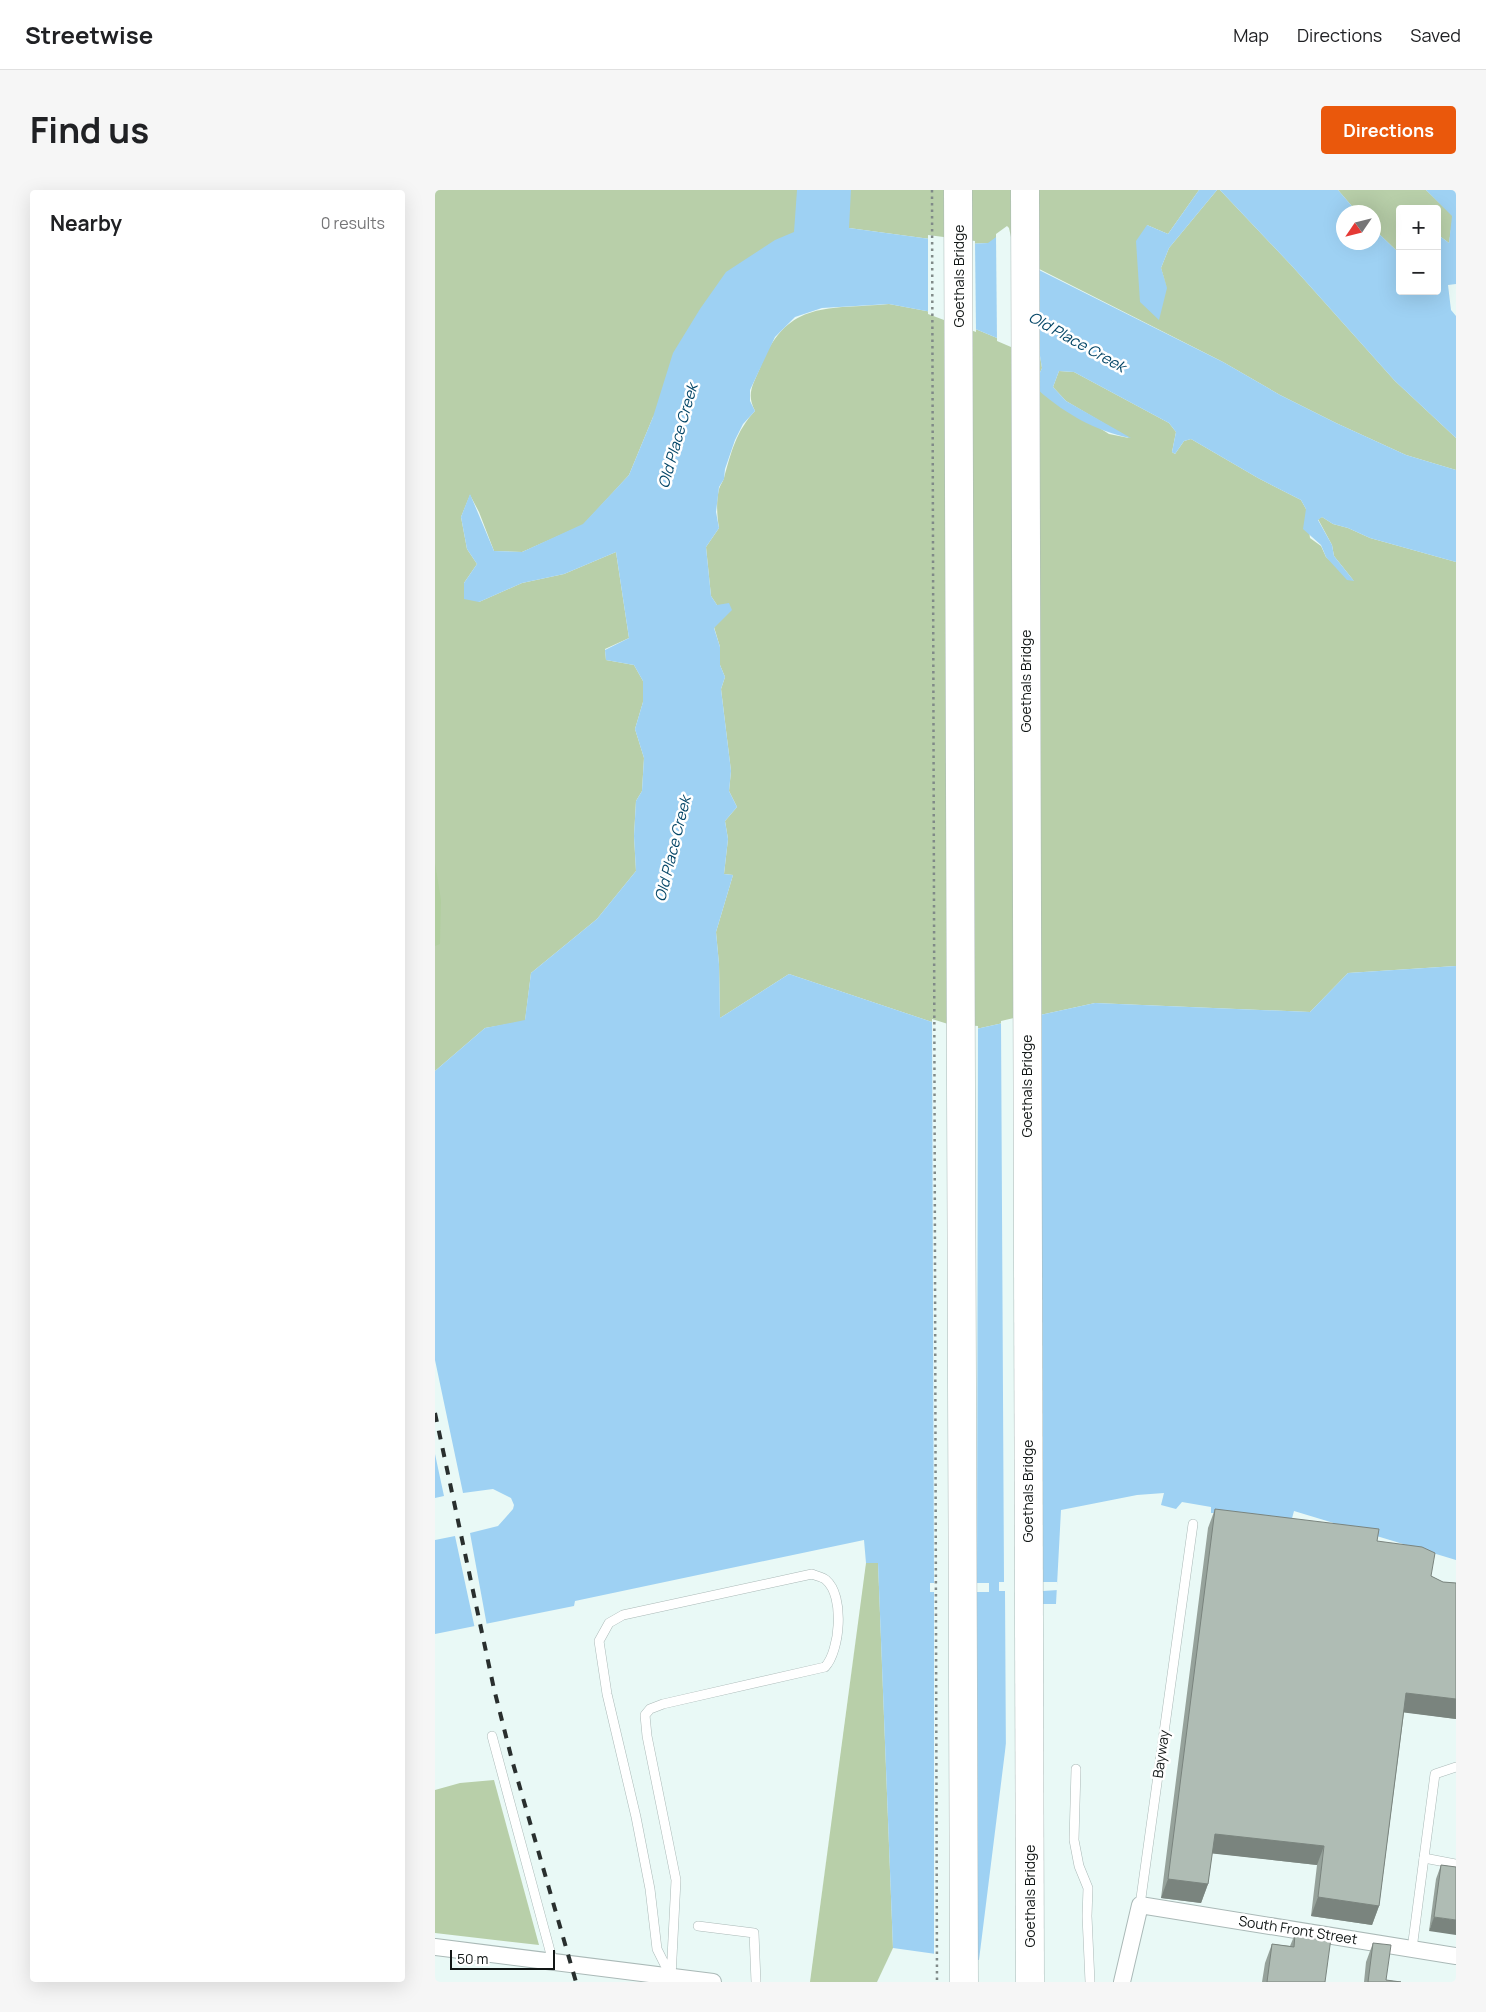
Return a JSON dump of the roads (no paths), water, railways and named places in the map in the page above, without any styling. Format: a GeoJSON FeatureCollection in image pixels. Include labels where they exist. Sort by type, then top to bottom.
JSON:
{"type":"FeatureCollection","features":[{"type":"Feature","properties":{"kind":"highway","name":"Goethals Bridge"},"geometry":{"type":"LineString","coordinates":[[958,190],[964,1982]]}},
{"type":"Feature","properties":{"kind":"highway","name":"Goethals Bridge"},"geometry":{"type":"LineString","coordinates":[[1025,190],[1030,1982]]}},
{"type":"Feature","properties":{"kind":"street","name":"South Front Street"},"geometry":{"type":"LineString","coordinates":[[1140,1905],[1456,1956]]}},
{"type":"Feature","properties":{"kind":"street","name":"Bayway"},"geometry":{"type":"LineString","coordinates":[[1122,1982],[1140,1905]]}},
{"type":"Feature","properties":{"kind":"street"},"geometry":{"type":"LineString","coordinates":[[435,1947],[713,1982]]}},
{"type":"Feature","properties":{"kind":"lane","name":"Bayway"},"geometry":{"type":"LineString","coordinates":[[1140,1905],[1193,1524]]}},
{"type":"Feature","properties":{"kind":"lane"},"geometry":{"type":"LineString","coordinates":[[812,1574],[826,1580],[833,1588],[838,1618],[838,1636],[831,1661],[825,1667],[663,1704],[650,1709],[645,1715],[647,1736],[676,1880],[671,1977],[657,1949],[650,1890],[636,1817],[607,1694],[599,1641],[609,1623],[623,1615],[812,1574]]}},
{"type":"Feature","properties":{"kind":"lane"},"geometry":{"type":"LineString","coordinates":[[492,1736],[553,1962]]}},
{"type":"Feature","properties":{"kind":"lane"},"geometry":{"type":"LineString","coordinates":[[1412,1949],[1435,1774],[1456,1767]]}},
{"type":"Feature","properties":{"kind":"lane"},"geometry":{"type":"LineString","coordinates":[[1076,1769],[1074,1840],[1079,1866],[1088,1888],[1087,1916],[1090,1982]]}},
{"type":"Feature","properties":{"kind":"lane"},"geometry":{"type":"LineString","coordinates":[[1424,1858],[1456,1864]]}},
{"type":"Feature","properties":{"kind":"lane"},"geometry":{"type":"LineString","coordinates":[[697,1926],[754,1933],[756,1982]]}},
{"type":"Feature","properties":{"kind":"water","name":"Old Place Creek"},"geometry":{"type":"Polygon","coordinates":[[[797,190],[851,190],[849,228],[967,244],[988,243],[1007,229],[1015,258],[1223,362],[1280,395],[1336,423],[1406,455],[1456,470],[1456,562],[1370,538],[1348,528],[1333,524],[1322,517],[1318,520],[1332,545],[1334,556],[1354,581],[1347,580],[1326,557],[1321,545],[1303,529],[1306,509],[1301,500],[1258,478],[1191,439],[1184,441],[1175,454],[1172,452],[1176,432],[1169,423],[1074,372],[1059,371],[1053,387],[1066,401],[1131,438],[1092,426],[1055,404],[1034,386],[1042,368],[1040,356],[937,313],[889,304],[822,308],[795,317],[775,337],[750,390],[750,401],[755,411],[743,424],[735,440],[725,469],[724,479],[719,487],[716,512],[719,528],[706,547],[711,596],[717,605],[729,603],[732,610],[714,628],[720,647],[720,665],[725,677],[721,689],[731,771],[729,791],[737,807],[725,821],[728,839],[724,874],[733,875],[716,932],[719,964],[720,1018],[789,974],[947,1027],[976,1029],[1095,1003],[1310,1012],[1348,973],[1456,966],[1456,1575],[1220,1513],[1211,1513],[1211,1507],[1182,1502],[1176,1509],[1161,1505],[1164,1493],[1137,1495],[1061,1510],[1056,1604],[1034,1604],[1020,1631],[979,1960],[893,1948],[878,1563],[866,1563],[864,1540],[575,1601],[574,1606],[435,1634],[435,1071],[485,1028],[525,1020],[531,973],[597,919],[636,871],[634,836],[636,801],[642,791],[644,758],[635,729],[643,702],[643,681],[634,665],[606,660],[605,650],[629,638],[616,552],[564,574],[522,583],[479,602],[464,599],[464,583],[477,564],[467,549],[461,517],[470,494],[494,551],[522,552],[583,524],[629,475],[653,417],[673,353],[726,272],[775,240],[794,232],[797,190]]]}},
{"type":"Feature","properties":{"kind":"water"},"geometry":{"type":"Polygon","coordinates":[[[1199,190],[1217,190],[1169,248],[1161,268],[1167,288],[1159,320],[1140,302],[1136,241],[1147,225],[1168,234],[1199,190]]]}},
{"type":"Feature","properties":{"kind":"water"},"geometry":{"type":"Polygon","coordinates":[[[1220,190],[1338,190],[1351,205],[1336,205],[1336,250],[1381,250],[1381,236],[1396,250],[1396,295],[1441,295],[1441,237],[1449,243],[1452,216],[1426,190],[1456,190],[1456,284],[1448,285],[1451,310],[1456,316],[1456,438],[1395,381],[1292,266],[1220,190]]]}},
{"type":"Feature","properties":{"kind":"railway"},"geometry":{"type":"LineString","coordinates":[[435,1413],[494,1689],[512,1760],[576,1982]]}}]}
